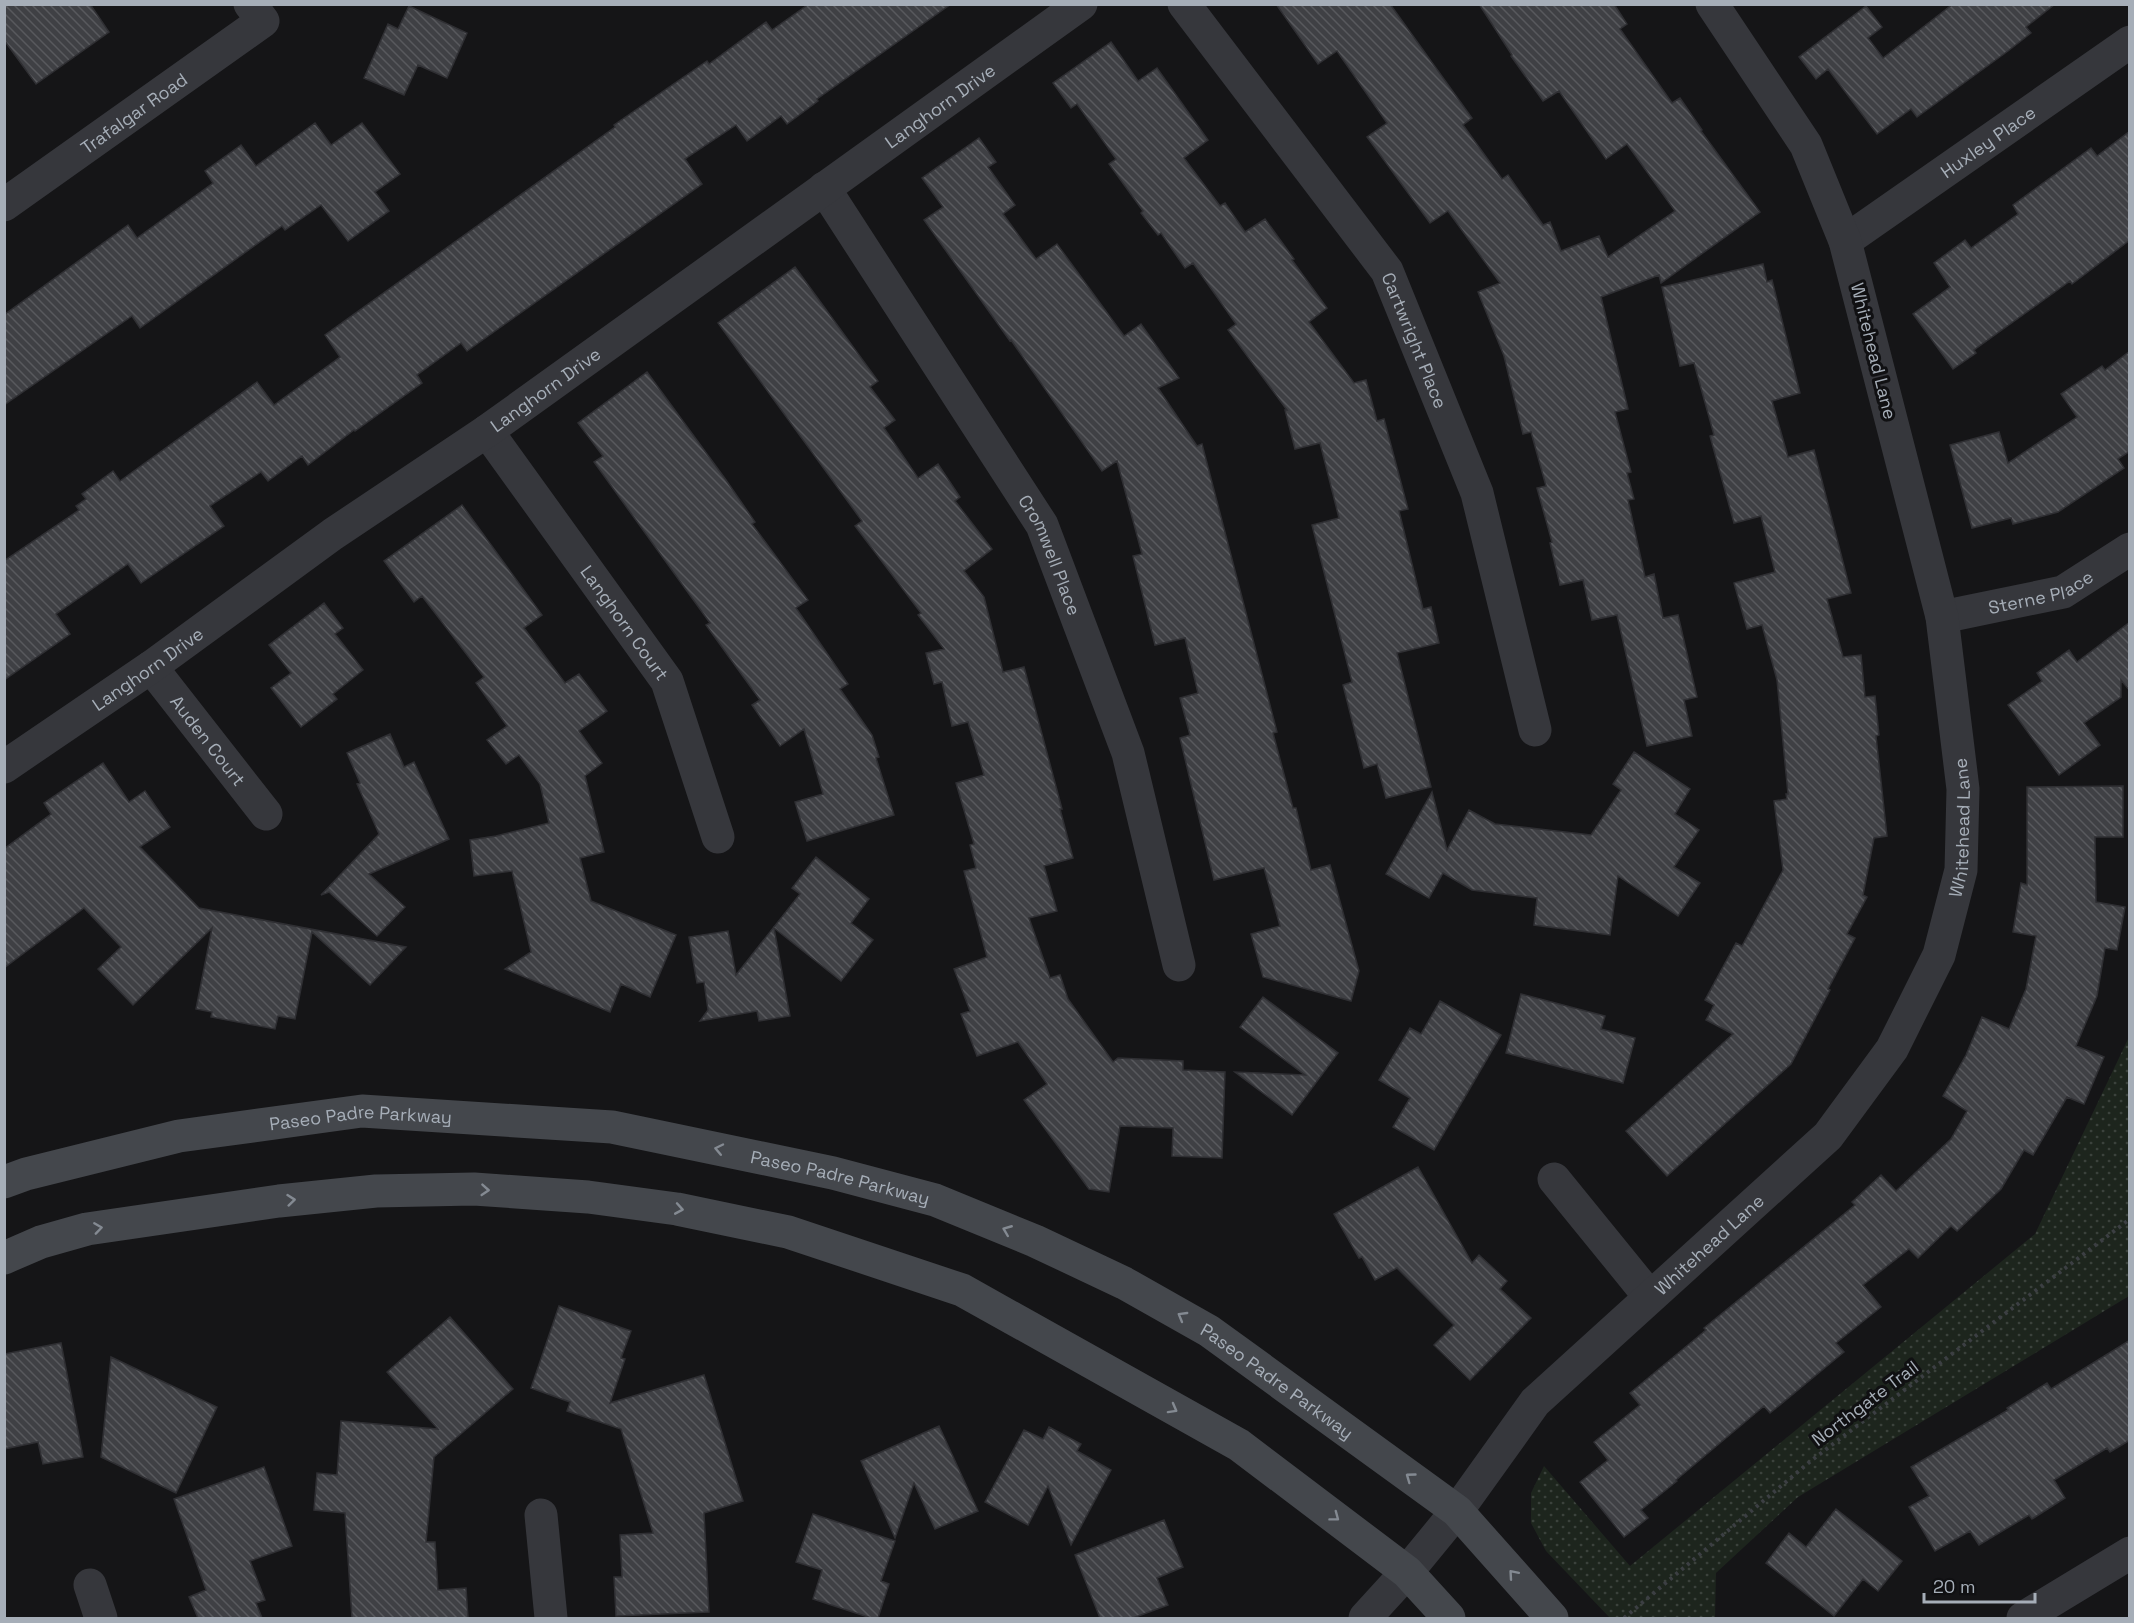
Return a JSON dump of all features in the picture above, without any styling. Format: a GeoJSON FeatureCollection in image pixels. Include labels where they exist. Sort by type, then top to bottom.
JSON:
{"type":"FeatureCollection","features":[{"type":"Feature","properties":{"kind":"main road","name":"Paseo Padre Parkway"},"geometry":{"type":"LineString","coordinates":[[4,1182],[26,1174],[179,1136],[362,1111],[612,1127],[833,1173],[935,1200],[1035,1241],[1124,1283],[1209,1331],[1457,1511],[1552,1618]]}},
{"type":"Feature","properties":{"kind":"main road"},"geometry":{"type":"LineString","coordinates":[[4,1258],[41,1242],[87,1229],[279,1201],[376,1191],[474,1189],[588,1197],[677,1209],[788,1232],[962,1290],[1239,1445],[1407,1572],[1449,1618]]}},
{"type":"Feature","properties":{"kind":"street","name":"Langhorn Drive"},"geometry":{"type":"LineString","coordinates":[[4,767],[151,667],[333,534],[487,431],[1081,4]]}},
{"type":"Feature","properties":{"kind":"street","name":"Cartwright Place"},"geometry":{"type":"LineString","coordinates":[[1184,4],[1387,271],[1477,493],[1535,730]]}},
{"type":"Feature","properties":{"kind":"street","name":"Whitehead Lane"},"geometry":{"type":"LineString","coordinates":[[1365,1618],[1407,1572],[1457,1511],[1535,1402],[1828,1136],[1892,1049],[1939,955],[1961,870],[1964,789],[1942,617],[1845,241],[1806,145],[1712,4]]}},
{"type":"Feature","properties":{"kind":"street","name":"Trafalgar Road"},"geometry":{"type":"LineString","coordinates":[[4,206],[256,13]]}},
{"type":"Feature","properties":{"kind":"street","name":"Huxley Place"},"geometry":{"type":"LineString","coordinates":[[1845,241],[2130,42]]}},
{"type":"Feature","properties":{"kind":"street","name":"Cromwell Place"},"geometry":{"type":"LineString","coordinates":[[824,188],[1042,525],[1128,753],[1179,965]]}},
{"type":"Feature","properties":{"kind":"street","name":"Langhorn Court"},"geometry":{"type":"LineString","coordinates":[[487,431],[667,681],[718,837]]}},
{"type":"Feature","properties":{"kind":"street","name":"Sterne Place"},"geometry":{"type":"LineString","coordinates":[[1942,617],[2063,592],[2130,549]]}},
{"type":"Feature","properties":{"kind":"street","name":"Auden Court"},"geometry":{"type":"LineString","coordinates":[[151,667],[266,814]]}},
{"type":"Feature","properties":{"kind":"street"},"geometry":{"type":"LineString","coordinates":[[1554,1179],[1650,1297]]}},
{"type":"Feature","properties":{"kind":"street"},"geometry":{"type":"LineString","coordinates":[[541,1515],[551,1618]]}},
{"type":"Feature","properties":{"kind":"street"},"geometry":{"type":"LineString","coordinates":[[2023,1618],[2130,1553]]}},
{"type":"Feature","properties":{"kind":"street"},"geometry":{"type":"LineString","coordinates":[[90,1585],[101,1618]]}},
{"type":"Feature","properties":{"kind":"path","name":"Northgate Trail"},"geometry":{"type":"LineString","coordinates":[[1624,1618],[1812,1460],[2130,1219]]}},
{"type":"Feature","properties":{"kind":"shaded area"},"geometry":{"type":"Polygon","coordinates":[[[2129,1037],[2129,1296],[1798,1497],[1716,1573],[1715,1618],[1610,1618],[1546,1551],[1531,1523],[1531,1493],[1544,1466],[1630,1566],[2035,1234],[2129,1037]]]}},
{"type":"Feature","properties":{"kind":"building"},"geometry":{"type":"Polygon","coordinates":[[[4,4],[90,4],[109,32],[36,84],[4,40],[4,4]]]}},
{"type":"Feature","properties":{"kind":"building"},"geometry":{"type":"Polygon","coordinates":[[[809,4],[951,4],[817,99],[818,101],[787,124],[781,116],[747,141],[736,125],[685,159],[702,184],[467,351],[461,343],[417,375],[422,383],[308,465],[302,456],[268,481],[261,472],[210,506],[224,526],[141,583],[128,564],[56,614],[70,634],[4,680],[4,561],[79,510],[76,506],[86,499],[82,494],[113,471],[120,481],[257,382],[274,405],[340,357],[325,335],[615,127],[614,125],[707,61],[709,64],[766,22],[772,30],[809,4]]]}},
{"type":"Feature","properties":{"kind":"building"},"geometry":{"type":"Polygon","coordinates":[[[1276,4],[1390,4],[1472,118],[1463,125],[1502,179],[1508,175],[1543,225],[1550,222],[1561,251],[1599,236],[1608,257],[1675,211],[1627,144],[1606,159],[1559,91],[1543,101],[1511,56],[1479,4],[1614,4],[1627,24],[1620,29],[1672,103],[1680,98],[1760,212],[1661,283],[1659,275],[1601,297],[1628,409],[1615,412],[1631,472],[1627,473],[1634,499],[1628,500],[1645,577],[1654,574],[1663,618],[1678,615],[1697,697],[1684,700],[1692,736],[1647,746],[1617,615],[1592,620],[1583,580],[1560,585],[1550,543],[1552,542],[1537,488],[1546,486],[1531,432],[1523,434],[1504,356],[1478,292],[1500,283],[1448,211],[1430,223],[1367,137],[1387,123],[1337,51],[1318,64],[1276,4]]]}},
{"type":"Feature","properties":{"kind":"building"},"geometry":{"type":"Polygon","coordinates":[[[1953,4],[2055,4],[2026,27],[2031,33],[2008,51],[1917,117],[1911,109],[1877,134],[1828,69],[1816,79],[1799,57],[1866,6],[1882,27],[1868,38],[1883,58],[1953,4]]]}},
{"type":"Feature","properties":{"kind":"building"},"geometry":{"type":"Polygon","coordinates":[[[409,6],[467,33],[447,78],[418,65],[404,95],[364,78],[388,24],[398,29],[409,6]]]}},
{"type":"Feature","properties":{"kind":"building"},"geometry":{"type":"Polygon","coordinates":[[[1111,42],[1138,81],[1157,68],[1208,140],[1184,158],[1220,206],[1225,203],[1245,232],[1265,219],[1327,308],[1309,322],[1354,383],[1366,380],[1377,421],[1384,419],[1408,509],[1399,511],[1423,609],[1431,607],[1439,643],[1397,653],[1431,787],[1386,798],[1377,764],[1364,768],[1343,685],[1352,682],[1312,525],[1339,518],[1320,443],[1295,449],[1285,410],[1287,410],[1228,330],[1236,324],[1193,263],[1185,268],[1161,233],[1158,235],[1141,213],[1143,211],[1109,164],[1116,159],[1077,104],[1071,108],[1053,83],[1111,42]]]}},
{"type":"Feature","properties":{"kind":"building"},"geometry":{"type":"Polygon","coordinates":[[[315,123],[331,145],[362,123],[400,174],[375,192],[389,211],[348,241],[321,205],[285,230],[282,226],[140,328],[132,316],[4,405],[4,315],[128,225],[137,238],[213,183],[205,171],[241,145],[256,166],[315,123]]]}},
{"type":"Feature","properties":{"kind":"building"},"geometry":{"type":"Polygon","coordinates":[[[2130,131],[2130,240],[2072,284],[2070,281],[1974,350],[1976,353],[1953,369],[1913,314],[1950,287],[1934,263],[1965,240],[1971,248],[2018,214],[2013,205],[2091,148],[2097,156],[2130,131]]]}},
{"type":"Feature","properties":{"kind":"building"},"geometry":{"type":"Polygon","coordinates":[[[979,138],[996,162],[988,167],[1015,205],[1003,214],[1036,259],[1057,244],[1124,336],[1141,324],[1179,378],[1158,388],[1197,446],[1202,444],[1277,732],[1273,733],[1293,808],[1296,808],[1311,870],[1330,865],[1359,971],[1351,1001],[1263,977],[1251,934],[1280,926],[1264,868],[1214,880],[1180,738],[1190,735],[1180,698],[1198,693],[1185,638],[1155,645],[1133,556],[1142,554],[1117,461],[1102,471],[924,220],[943,207],[922,178],[979,138]]]}},
{"type":"Feature","properties":{"kind":"building"},"geometry":{"type":"Polygon","coordinates":[[[1763,264],[1767,282],[1772,280],[1800,393],[1772,401],[1788,457],[1814,450],[1851,593],[1827,599],[1843,657],[1861,655],[1865,697],[1875,696],[1879,735],[1876,736],[1887,836],[1874,838],[1863,895],[1867,897],[1847,934],[1855,938],[1791,1064],[1667,1176],[1626,1131],[1733,1034],[1706,1020],[1714,1005],[1705,1000],[1736,943],[1742,946],[1783,870],[1774,801],[1787,799],[1786,794],[1788,794],[1777,680],[1762,625],[1747,629],[1734,583],[1775,572],[1761,516],[1734,523],[1710,436],[1714,435],[1694,363],[1680,366],[1662,287],[1763,264]]]}},
{"type":"Feature","properties":{"kind":"building"},"geometry":{"type":"Polygon","coordinates":[[[795,267],[878,381],[870,387],[895,420],[884,428],[918,478],[938,464],[960,497],[955,501],[992,549],[964,571],[984,597],[1003,672],[1024,667],[1073,858],[1044,866],[1057,911],[1029,918],[1050,978],[1060,975],[1068,999],[1113,1062],[1118,1058],[1183,1061],[1183,1070],[1225,1072],[1222,1158],[1172,1156],[1173,1128],[1120,1126],[1109,1192],[1089,1189],[1024,1100],[1047,1084],[1018,1042],[977,1056],[961,1014],[970,1011],[954,969],[987,957],[964,871],[976,868],[970,845],[974,844],[956,783],[984,775],[968,722],[952,726],[942,682],[934,684],[926,653],[944,649],[918,615],[921,613],[855,526],[862,521],[718,323],[795,267]]]}},
{"type":"Feature","properties":{"kind":"building"},"geometry":{"type":"Polygon","coordinates":[[[2130,351],[2130,451],[2118,459],[2124,468],[2058,512],[2013,524],[2011,518],[1972,528],[1950,445],[1999,432],[2008,463],[2077,417],[2061,394],[2102,366],[2105,370],[2130,351]]]}},
{"type":"Feature","properties":{"kind":"building"},"geometry":{"type":"Polygon","coordinates":[[[647,372],[726,480],[755,522],[752,524],[808,600],[796,608],[848,684],[840,689],[872,735],[879,757],[876,758],[894,815],[807,841],[795,802],[823,794],[804,729],[780,746],[752,705],[760,700],[706,625],[710,623],[594,462],[603,456],[578,423],[647,372]]]}},
{"type":"Feature","properties":{"kind":"building"},"geometry":{"type":"Polygon","coordinates":[[[462,505],[542,615],[524,628],[565,683],[579,674],[607,711],[579,731],[602,763],[585,776],[604,852],[580,858],[591,901],[676,935],[650,997],[621,984],[610,1012],[505,969],[531,952],[512,871],[474,876],[470,840],[549,823],[540,784],[519,755],[506,764],[487,740],[507,726],[476,683],[484,677],[422,596],[414,602],[384,561],[462,505]]]}},
{"type":"Feature","properties":{"kind":"building"},"geometry":{"type":"Polygon","coordinates":[[[324,603],[343,628],[335,634],[363,670],[333,694],[337,699],[301,727],[271,688],[291,673],[269,645],[324,603]]]}},
{"type":"Feature","properties":{"kind":"building"},"geometry":{"type":"Polygon","coordinates":[[[2130,622],[2130,691],[2121,680],[2121,697],[2084,723],[2100,745],[2059,775],[2008,705],[2042,681],[2037,673],[2069,650],[2077,662],[2130,622]]]}},
{"type":"Feature","properties":{"kind":"building"},"geometry":{"type":"Polygon","coordinates":[[[390,734],[404,767],[414,762],[449,839],[369,874],[405,907],[377,936],[329,892],[321,895],[379,834],[357,784],[360,783],[347,753],[390,734]]]}},
{"type":"Feature","properties":{"kind":"building"},"geometry":{"type":"Polygon","coordinates":[[[1634,752],[1690,789],[1675,814],[1699,830],[1674,867],[1700,883],[1678,916],[1618,876],[1610,935],[1534,925],[1537,898],[1472,890],[1443,873],[1429,898],[1386,874],[1432,792],[1447,850],[1469,810],[1495,824],[1591,835],[1621,790],[1613,784],[1634,752]]]}},
{"type":"Feature","properties":{"kind":"building"},"geometry":{"type":"Polygon","coordinates":[[[103,763],[129,802],[145,791],[170,827],[140,847],[199,908],[406,947],[370,985],[312,932],[295,1019],[278,1016],[275,1029],[211,1017],[212,1012],[196,1009],[212,928],[133,1005],[98,969],[121,947],[84,908],[4,968],[4,849],[51,814],[44,803],[103,763]]]}},
{"type":"Feature","properties":{"kind":"building"},"geometry":{"type":"Polygon","coordinates":[[[2123,786],[2123,837],[2095,837],[2096,902],[2125,907],[2117,950],[2105,948],[2097,996],[2076,1046],[2104,1057],[2084,1104],[2067,1097],[2033,1155],[2024,1150],[2001,1189],[1957,1231],[1951,1226],[1918,1258],[1909,1249],[1863,1285],[1881,1307],[1836,1343],[1844,1352],[1770,1413],[1764,1406],[1676,1480],[1641,1510],[1648,1518],[1624,1537],[1580,1482],[1608,1460],[1594,1442],[1640,1405],[1630,1393],[1706,1330],[1704,1328],[1855,1205],[1852,1202],[1881,1175],[1896,1191],[1951,1139],[1967,1111],[1943,1096],[1966,1055],[1982,1017],[2009,1029],[2026,989],[2036,936],[2013,932],[2021,883],[2027,885],[2027,787],[2123,786]]]}},
{"type":"Feature","properties":{"kind":"building"},"geometry":{"type":"Polygon","coordinates":[[[816,857],[869,899],[851,923],[873,940],[841,981],[774,928],[790,1016],[759,1021],[757,1011],[700,1021],[708,1010],[704,982],[697,983],[689,937],[728,931],[736,975],[800,894],[792,888],[816,857]]]}},
{"type":"Feature","properties":{"kind":"building"},"geometry":{"type":"Polygon","coordinates":[[[1521,994],[1605,1016],[1601,1029],[1635,1038],[1623,1083],[1506,1053],[1521,994]]]}},
{"type":"Feature","properties":{"kind":"building"},"geometry":{"type":"Polygon","coordinates":[[[1263,997],[1338,1053],[1292,1115],[1235,1072],[1305,1075],[1240,1027],[1263,997]]]}},
{"type":"Feature","properties":{"kind":"building"},"geometry":{"type":"Polygon","coordinates":[[[1440,1001],[1501,1035],[1434,1150],[1393,1127],[1410,1098],[1379,1080],[1410,1028],[1421,1034],[1440,1001]]]}},
{"type":"Feature","properties":{"kind":"building"},"geometry":{"type":"Polygon","coordinates":[[[1418,1167],[1472,1263],[1479,1255],[1507,1281],[1500,1289],[1531,1318],[1470,1380],[1434,1345],[1454,1325],[1397,1268],[1375,1280],[1362,1257],[1359,1258],[1334,1214],[1418,1167]]]}},
{"type":"Feature","properties":{"kind":"building"},"geometry":{"type":"Polygon","coordinates":[[[559,1306],[631,1331],[621,1358],[625,1359],[610,1403],[704,1375],[743,1501],[704,1513],[709,1612],[616,1616],[614,1577],[622,1577],[620,1535],[653,1533],[621,1429],[567,1411],[570,1402],[531,1388],[559,1306]]]}},
{"type":"Feature","properties":{"kind":"building"},"geometry":{"type":"Polygon","coordinates":[[[450,1317],[513,1389],[434,1457],[426,1542],[435,1542],[438,1590],[466,1588],[468,1618],[352,1618],[345,1513],[314,1510],[317,1473],[337,1475],[341,1421],[438,1429],[387,1372],[450,1317]]]}},
{"type":"Feature","properties":{"kind":"building"},"geometry":{"type":"Polygon","coordinates":[[[2130,1340],[2130,1440],[2110,1452],[2107,1448],[2054,1480],[2065,1498],[2032,1519],[2029,1515],[1979,1545],[1970,1531],[1935,1551],[1909,1507],[1929,1496],[1911,1467],[2008,1410],[2007,1408],[2047,1383],[2051,1389],[2130,1340]]]}},
{"type":"Feature","properties":{"kind":"building"},"geometry":{"type":"Polygon","coordinates":[[[61,1343],[83,1457],[43,1464],[38,1442],[4,1449],[4,1354],[61,1343]]]}},
{"type":"Feature","properties":{"kind":"building"},"geometry":{"type":"Polygon","coordinates":[[[111,1357],[217,1407],[176,1493],[101,1457],[111,1357]]]}},
{"type":"Feature","properties":{"kind":"building"},"geometry":{"type":"Polygon","coordinates":[[[939,1426],[978,1511],[935,1529],[914,1483],[895,1538],[861,1461],[939,1426]]]}},
{"type":"Feature","properties":{"kind":"building"},"geometry":{"type":"Polygon","coordinates":[[[1049,1427],[1081,1444],[1077,1451],[1111,1470],[1071,1545],[1048,1486],[1028,1525],[985,1502],[1024,1430],[1043,1439],[1049,1427]]]}},
{"type":"Feature","properties":{"kind":"building"},"geometry":{"type":"Polygon","coordinates":[[[264,1467],[292,1546],[250,1561],[265,1600],[256,1603],[262,1618],[198,1618],[189,1597],[206,1590],[174,1499],[264,1467]]]}},
{"type":"Feature","properties":{"kind":"building"},"geometry":{"type":"Polygon","coordinates":[[[1836,1509],[1902,1561],[1878,1591],[1863,1579],[1834,1616],[1766,1563],[1789,1533],[1806,1547],[1836,1509]]]}},
{"type":"Feature","properties":{"kind":"building"},"geometry":{"type":"Polygon","coordinates":[[[813,1514],[895,1541],[881,1581],[889,1584],[878,1618],[871,1618],[813,1599],[822,1570],[796,1562],[813,1514]]]}},
{"type":"Feature","properties":{"kind":"building"},"geometry":{"type":"Polygon","coordinates":[[[1164,1520],[1183,1567],[1157,1578],[1168,1605],[1133,1618],[1100,1618],[1075,1555],[1164,1520]]]}}]}
